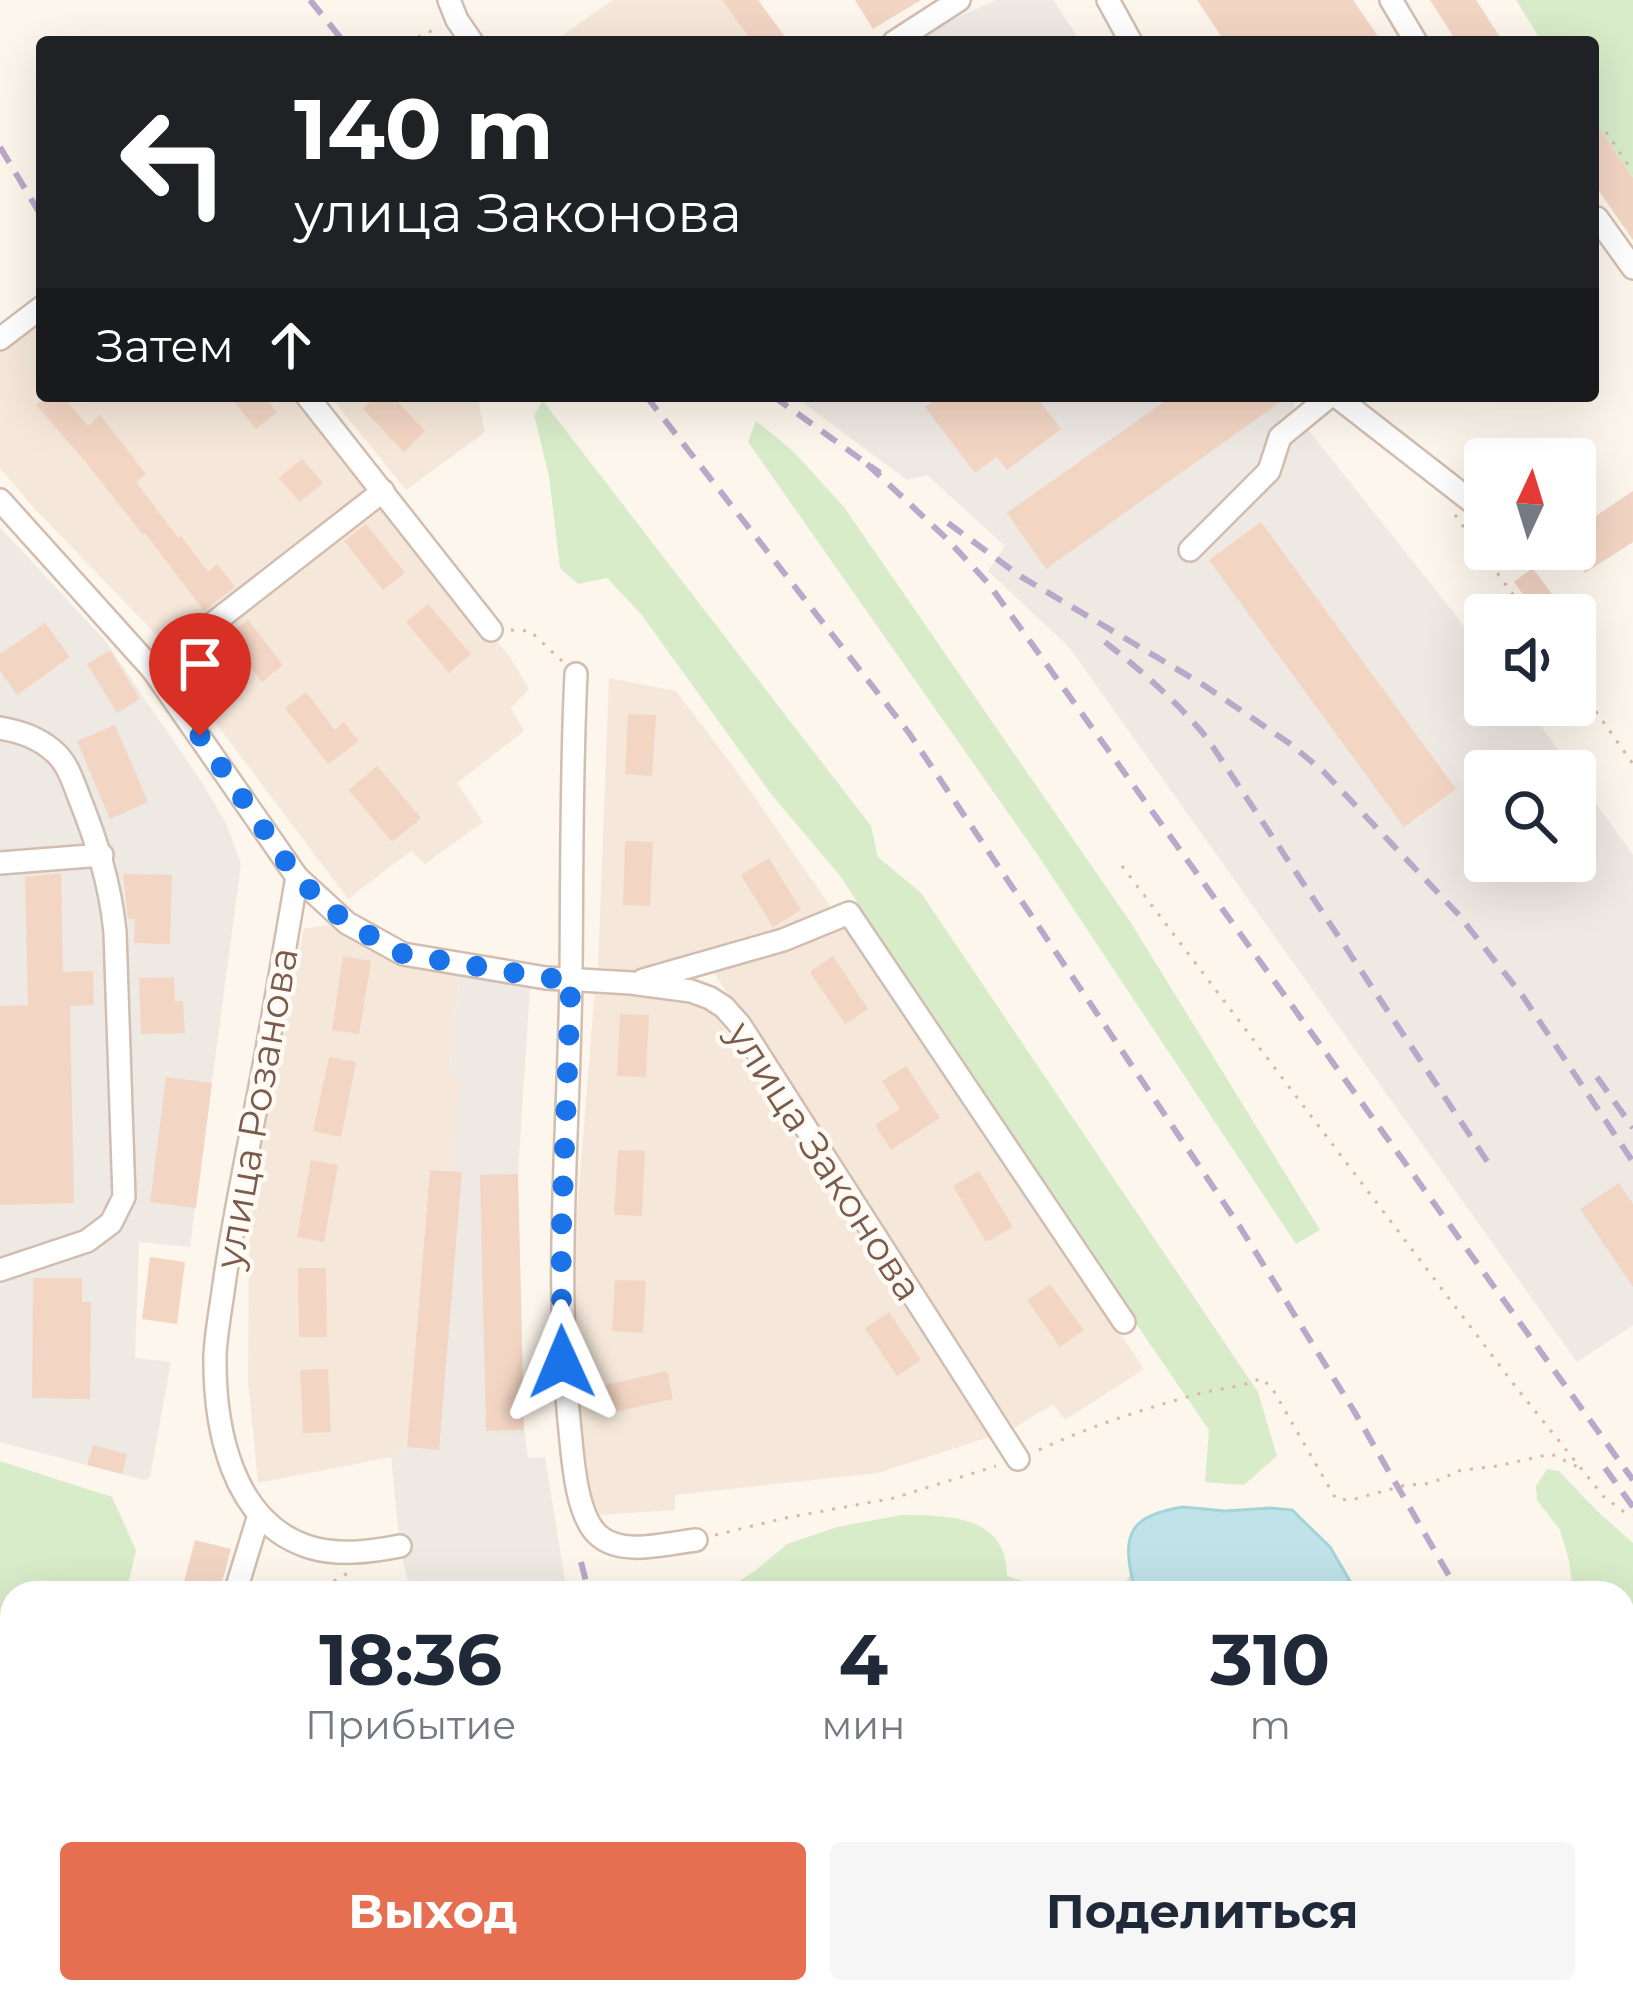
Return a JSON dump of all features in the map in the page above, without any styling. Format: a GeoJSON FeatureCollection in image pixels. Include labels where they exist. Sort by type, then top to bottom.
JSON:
{"type":"FeatureCollection","features":[{"type":"Feature","properties":{"kind":"street"},"geometry":{"type":"LineString","coordinates":[[903,36],[959,0]]}},
{"type":"Feature","properties":{"kind":"street"},"geometry":{"type":"LineString","coordinates":[[1108,0],[1128,36]]}},
{"type":"Feature","properties":{"kind":"street"},"geometry":{"type":"LineString","coordinates":[[1391,0],[1412,36]]}},
{"type":"Feature","properties":{"kind":"street"},"geometry":{"type":"LineString","coordinates":[[453,10],[468,36]]}},
{"type":"Feature","properties":{"kind":"street"},"geometry":{"type":"LineString","coordinates":[[1599,221],[1633,268]]}},
{"type":"Feature","properties":{"kind":"street"},"geometry":{"type":"LineString","coordinates":[[0,339],[36,312]]}},
{"type":"Feature","properties":{"kind":"street"},"geometry":{"type":"LineString","coordinates":[[312,402],[491,630]]}},
{"type":"Feature","properties":{"kind":"street"},"geometry":{"type":"LineString","coordinates":[[1190,550],[1269,471],[1280,437],[1325,402]]}},
{"type":"Feature","properties":{"kind":"street"},"geometry":{"type":"LineString","coordinates":[[1341,402],[1464,496]]}},
{"type":"Feature","properties":{"kind":"street"},"geometry":{"type":"LineString","coordinates":[[153,670],[383,491]]}},
{"type":"Feature","properties":{"kind":"street"},"geometry":{"type":"LineString","coordinates":[[0,500],[153,670],[297,878]]}},
{"type":"Feature","properties":{"kind":"street"},"geometry":{"type":"LineString","coordinates":[[576,674],[560,1280],[562,1362],[574,1477],[587,1518],[598,1535],[614,1544],[635,1547],[696,1540]]}},
{"type":"Feature","properties":{"kind":"street"},"geometry":{"type":"LineString","coordinates":[[0,728],[28,735],[66,765],[111,889],[124,1197],[111,1223],[87,1241],[0,1270]]}},
{"type":"Feature","properties":{"kind":"street"},"geometry":{"type":"LineString","coordinates":[[0,863],[102,855]]}},
{"type":"Feature","properties":{"kind":"street","name":"улица Законова"},"geometry":{"type":"LineString","coordinates":[[297,878],[347,923],[403,954],[546,978],[691,992],[724,1007],[1018,1459]]}},
{"type":"Feature","properties":{"kind":"street","name":"улица Розанова"},"geometry":{"type":"LineString","coordinates":[[259,1516],[236,1480],[230,1459],[217,1400],[215,1352],[229,1247],[297,878]]}},
{"type":"Feature","properties":{"kind":"street"},"geometry":{"type":"LineString","coordinates":[[631,983],[783,940],[849,913],[1124,1322]]}},
{"type":"Feature","properties":{"kind":"street"},"geometry":{"type":"LineString","coordinates":[[239,1581],[259,1516],[308,1546],[345,1552],[400,1546]]}},
{"type":"Feature","properties":{"kind":"path"},"geometry":{"type":"LineString","coordinates":[[415,36],[453,10]]}},
{"type":"Feature","properties":{"kind":"path"},"geometry":{"type":"LineString","coordinates":[[1606,132],[1633,172]]}},
{"type":"Feature","properties":{"kind":"path"},"geometry":{"type":"LineString","coordinates":[[1450,508],[1513,594]]}},
{"type":"Feature","properties":{"kind":"path"},"geometry":{"type":"LineString","coordinates":[[491,630],[530,631],[576,674]]}},
{"type":"Feature","properties":{"kind":"path"},"geometry":{"type":"LineString","coordinates":[[1596,712],[1633,764]]}},
{"type":"Feature","properties":{"kind":"path"},"geometry":{"type":"LineString","coordinates":[[1122,866],[1519,1391],[1604,1497],[1633,1514]]}},
{"type":"Feature","properties":{"kind":"path"},"geometry":{"type":"LineString","coordinates":[[696,1540],[894,1498],[1018,1459],[1096,1424],[1261,1378],[1272,1388],[1336,1499],[1351,1500],[1425,1484],[1456,1471],[1551,1454],[1580,1468]]}},
{"type":"Feature","properties":{"kind":"shaded area"},"geometry":{"type":"Polygon","coordinates":[[[613,0],[722,0],[747,36],[562,36],[613,0]]]}},
{"type":"Feature","properties":{"kind":"shaded area"},"geometry":{"type":"Polygon","coordinates":[[[996,0],[1053,0],[1077,36],[922,36],[996,0]]]}},
{"type":"Feature","properties":{"kind":"shaded area"},"geometry":{"type":"Polygon","coordinates":[[[36,320],[36,402],[295,402],[370,493],[170,649],[0,468],[0,348],[36,320]]]}},
{"type":"Feature","properties":{"kind":"shaded area"},"geometry":{"type":"Polygon","coordinates":[[[335,402],[478,402],[485,432],[406,490],[335,402]]]}},
{"type":"Feature","properties":{"kind":"shaded area"},"geometry":{"type":"Polygon","coordinates":[[[802,402],[1295,402],[1294,412],[1464,626],[1464,726],[1541,726],[1558,750],[1464,750],[1464,882],[1596,882],[1596,803],[1633,855],[1633,1325],[1577,1362],[1069,647],[988,571],[1005,546],[927,475],[907,480],[802,402]]]}},
{"type":"Feature","properties":{"kind":"shaded area"},"geometry":{"type":"Polygon","coordinates":[[[380,506],[508,654],[529,689],[511,708],[524,731],[457,783],[483,822],[425,864],[411,851],[348,899],[172,665],[380,506]]]}},
{"type":"Feature","properties":{"kind":"shaded area"},"geometry":{"type":"Polygon","coordinates":[[[0,527],[106,642],[203,784],[226,823],[241,864],[190,1247],[139,1242],[135,1358],[171,1362],[150,1477],[144,1480],[0,1442],[0,527]]]}},
{"type":"Feature","properties":{"kind":"shaded area"},"geometry":{"type":"Polygon","coordinates":[[[609,678],[676,691],[835,913],[643,972],[598,968],[609,678]]]}},
{"type":"Feature","properties":{"kind":"shaded area"},"geometry":{"type":"Polygon","coordinates":[[[844,923],[1144,1369],[1065,1420],[1053,1404],[1014,1428],[712,970],[844,923]]]}},
{"type":"Feature","properties":{"kind":"shaded area"},"geometry":{"type":"Polygon","coordinates":[[[333,925],[460,973],[449,1072],[462,1076],[452,1171],[430,1170],[407,1447],[391,1457],[258,1483],[248,1380],[249,1246],[256,1168],[304,928],[333,925]]]}},
{"type":"Feature","properties":{"kind":"shaded area"},"geometry":{"type":"Polygon","coordinates":[[[460,973],[530,986],[518,1174],[524,1430],[528,1458],[545,1457],[565,1581],[407,1581],[391,1457],[407,1447],[430,1170],[452,1171],[461,1077],[449,1073],[460,973]]]}},
{"type":"Feature","properties":{"kind":"shaded area"},"geometry":{"type":"Polygon","coordinates":[[[596,974],[706,1001],[993,1436],[878,1473],[675,1495],[675,1510],[599,1515],[581,1476],[571,1376],[575,1238],[596,974]]]}},
{"type":"Feature","properties":{"kind":"green space"},"geometry":{"type":"Polygon","coordinates":[[[1516,0],[1633,0],[1633,178],[1599,130],[1599,36],[1538,36],[1516,0]]]}},
{"type":"Feature","properties":{"kind":"green space"},"geometry":{"type":"Polygon","coordinates":[[[544,402],[871,826],[878,857],[921,893],[1258,1392],[1277,1456],[1244,1485],[1205,1482],[1209,1430],[990,1111],[841,877],[771,794],[641,614],[607,578],[578,584],[560,568],[549,476],[534,415],[544,402]]]}},
{"type":"Feature","properties":{"kind":"green space"},"geometry":{"type":"Polygon","coordinates":[[[756,421],[793,451],[844,507],[1131,923],[1320,1230],[1296,1244],[1039,857],[748,442],[756,421]]]}},
{"type":"Feature","properties":{"kind":"green space"},"geometry":{"type":"Polygon","coordinates":[[[0,1461],[112,1497],[136,1550],[129,1581],[0,1581],[0,1461]]]}},
{"type":"Feature","properties":{"kind":"green space"},"geometry":{"type":"Polygon","coordinates":[[[1547,1469],[1559,1471],[1633,1543],[1633,1581],[1572,1581],[1560,1530],[1537,1500],[1536,1486],[1547,1469]]]}},
{"type":"Feature","properties":{"kind":"green space"},"geometry":{"type":"Polygon","coordinates":[[[901,1515],[955,1518],[986,1530],[1004,1556],[1007,1576],[1023,1581],[739,1581],[787,1544],[837,1527],[901,1515]]]}},
{"type":"Feature","properties":{"kind":"water"},"geometry":{"type":"Polygon","coordinates":[[[1183,1507],[1292,1510],[1330,1547],[1350,1581],[1133,1581],[1129,1553],[1133,1530],[1165,1511],[1183,1507]]]}},
{"type":"Feature","properties":{"kind":"building"},"geometry":{"type":"Polygon","coordinates":[[[722,0],[758,0],[785,36],[748,36],[722,0]]]}},
{"type":"Feature","properties":{"kind":"building"},"geometry":{"type":"Polygon","coordinates":[[[855,0],[921,0],[873,29],[855,0]]]}},
{"type":"Feature","properties":{"kind":"building"},"geometry":{"type":"Polygon","coordinates":[[[1197,0],[1353,0],[1378,36],[1221,36],[1197,0]]]}},
{"type":"Feature","properties":{"kind":"building"},"geometry":{"type":"Polygon","coordinates":[[[1430,0],[1476,0],[1499,36],[1453,36],[1430,0]]]}},
{"type":"Feature","properties":{"kind":"building"},"geometry":{"type":"Polygon","coordinates":[[[1599,129],[1633,178],[1633,240],[1599,191],[1599,129]]]}},
{"type":"Feature","properties":{"kind":"building"},"geometry":{"type":"Polygon","coordinates":[[[67,402],[88,426],[100,415],[146,474],[136,482],[178,538],[208,572],[217,564],[235,587],[204,611],[36,405],[67,402]]]}},
{"type":"Feature","properties":{"kind":"building"},"geometry":{"type":"Polygon","coordinates":[[[235,402],[269,402],[277,412],[256,429],[235,402]]]}},
{"type":"Feature","properties":{"kind":"building"},"geometry":{"type":"Polygon","coordinates":[[[370,402],[398,402],[425,431],[404,452],[363,409],[370,402]]]}},
{"type":"Feature","properties":{"kind":"building"},"geometry":{"type":"Polygon","coordinates":[[[932,402],[1041,402],[1061,429],[1007,470],[997,457],[975,473],[925,407],[932,402]]]}},
{"type":"Feature","properties":{"kind":"building"},"geometry":{"type":"Polygon","coordinates":[[[1164,402],[1281,402],[1046,569],[1007,513],[1164,402]]]}},
{"type":"Feature","properties":{"kind":"building"},"geometry":{"type":"Polygon","coordinates":[[[302,459],[323,483],[300,502],[279,478],[302,459]]]}},
{"type":"Feature","properties":{"kind":"building"},"geometry":{"type":"Polygon","coordinates":[[[1633,491],[1633,542],[1596,566],[1596,516],[1633,491]]]}},
{"type":"Feature","properties":{"kind":"building"},"geometry":{"type":"Polygon","coordinates":[[[1261,522],[1456,789],[1404,827],[1209,560],[1261,522]]]}},
{"type":"Feature","properties":{"kind":"building"},"geometry":{"type":"Polygon","coordinates":[[[366,524],[405,573],[383,590],[344,541],[366,524]]]}},
{"type":"Feature","properties":{"kind":"building"},"geometry":{"type":"Polygon","coordinates":[[[1534,570],[1552,594],[1523,594],[1514,582],[1534,570]]]}},
{"type":"Feature","properties":{"kind":"building"},"geometry":{"type":"Polygon","coordinates":[[[428,604],[471,654],[449,673],[406,622],[428,604]]]}},
{"type":"Feature","properties":{"kind":"building"},"geometry":{"type":"Polygon","coordinates":[[[248,620],[283,665],[262,682],[227,636],[248,620]]]}},
{"type":"Feature","properties":{"kind":"building"},"geometry":{"type":"Polygon","coordinates":[[[45,623],[70,657],[17,695],[0,671],[0,654],[45,623]]]}},
{"type":"Feature","properties":{"kind":"building"},"geometry":{"type":"Polygon","coordinates":[[[110,650],[140,699],[117,713],[87,664],[110,650]]]}},
{"type":"Feature","properties":{"kind":"building"},"geometry":{"type":"Polygon","coordinates":[[[306,692],[335,730],[344,722],[359,741],[328,764],[285,708],[306,692]]]}},
{"type":"Feature","properties":{"kind":"building"},"geometry":{"type":"Polygon","coordinates":[[[628,714],[656,715],[652,776],[625,774],[628,714]]]}},
{"type":"Feature","properties":{"kind":"building"},"geometry":{"type":"Polygon","coordinates":[[[115,725],[148,802],[110,819],[77,741],[115,725]]]}},
{"type":"Feature","properties":{"kind":"building"},"geometry":{"type":"Polygon","coordinates":[[[377,766],[421,818],[392,842],[349,790],[377,766]]]}},
{"type":"Feature","properties":{"kind":"building"},"geometry":{"type":"Polygon","coordinates":[[[625,841],[653,842],[650,906],[623,905],[625,841]]]}},
{"type":"Feature","properties":{"kind":"building"},"geometry":{"type":"Polygon","coordinates":[[[769,858],[801,910],[773,927],[741,875],[769,858]]]}},
{"type":"Feature","properties":{"kind":"building"},"geometry":{"type":"Polygon","coordinates":[[[61,873],[63,972],[93,971],[94,1005],[70,1006],[74,1203],[0,1205],[0,1006],[28,1005],[25,877],[61,873]]]}},
{"type":"Feature","properties":{"kind":"building"},"geometry":{"type":"Polygon","coordinates":[[[123,874],[172,875],[170,944],[134,943],[135,919],[128,919],[123,874]]]}},
{"type":"Feature","properties":{"kind":"building"},"geometry":{"type":"Polygon","coordinates":[[[343,956],[371,961],[359,1034],[332,1030],[343,956]]]}},
{"type":"Feature","properties":{"kind":"building"},"geometry":{"type":"Polygon","coordinates":[[[833,956],[868,1009],[845,1024],[810,972],[833,956]]]}},
{"type":"Feature","properties":{"kind":"building"},"geometry":{"type":"Polygon","coordinates":[[[174,977],[175,1001],[183,1001],[185,1033],[141,1034],[139,978],[174,977]]]}},
{"type":"Feature","properties":{"kind":"building"},"geometry":{"type":"Polygon","coordinates":[[[620,1014],[649,1015],[646,1077],[617,1076],[620,1014]]]}},
{"type":"Feature","properties":{"kind":"building"},"geometry":{"type":"Polygon","coordinates":[[[329,1057],[356,1062],[341,1137],[313,1131],[329,1057]]]}},
{"type":"Feature","properties":{"kind":"building"},"geometry":{"type":"Polygon","coordinates":[[[906,1066],[940,1118],[891,1150],[875,1125],[900,1109],[882,1081],[906,1066]]]}},
{"type":"Feature","properties":{"kind":"building"},"geometry":{"type":"Polygon","coordinates":[[[166,1077],[212,1083],[196,1208],[150,1202],[166,1077]]]}},
{"type":"Feature","properties":{"kind":"building"},"geometry":{"type":"Polygon","coordinates":[[[618,1150],[645,1151],[642,1216],[614,1215],[618,1150]]]}},
{"type":"Feature","properties":{"kind":"building"},"geometry":{"type":"Polygon","coordinates":[[[311,1160],[338,1165],[324,1242],[297,1237],[311,1160]]]}},
{"type":"Feature","properties":{"kind":"building"},"geometry":{"type":"Polygon","coordinates":[[[430,1170],[462,1172],[439,1450],[407,1447],[430,1170]]]}},
{"type":"Feature","properties":{"kind":"building"},"geometry":{"type":"Polygon","coordinates":[[[979,1171],[1013,1227],[986,1242],[953,1186],[979,1171]]]}},
{"type":"Feature","properties":{"kind":"building"},"geometry":{"type":"Polygon","coordinates":[[[518,1174],[524,1430],[486,1431],[480,1175],[518,1174]]]}},
{"type":"Feature","properties":{"kind":"building"},"geometry":{"type":"Polygon","coordinates":[[[1619,1183],[1633,1204],[1633,1287],[1580,1209],[1619,1183]]]}},
{"type":"Feature","properties":{"kind":"building"},"geometry":{"type":"Polygon","coordinates":[[[150,1257],[185,1262],[177,1324],[142,1319],[150,1257]]]}},
{"type":"Feature","properties":{"kind":"building"},"geometry":{"type":"Polygon","coordinates":[[[298,1268],[326,1268],[327,1337],[299,1337],[298,1268]]]}},
{"type":"Feature","properties":{"kind":"building"},"geometry":{"type":"Polygon","coordinates":[[[33,1278],[82,1278],[82,1302],[91,1302],[90,1399],[32,1398],[33,1278]]]}},
{"type":"Feature","properties":{"kind":"building"},"geometry":{"type":"Polygon","coordinates":[[[615,1280],[646,1281],[643,1333],[612,1331],[615,1280]]]}},
{"type":"Feature","properties":{"kind":"building"},"geometry":{"type":"Polygon","coordinates":[[[1050,1284],[1084,1330],[1060,1347],[1027,1300],[1050,1284]]]}},
{"type":"Feature","properties":{"kind":"building"},"geometry":{"type":"Polygon","coordinates":[[[889,1312],[921,1360],[897,1376],[865,1328],[889,1312]]]}},
{"type":"Feature","properties":{"kind":"building"},"geometry":{"type":"Polygon","coordinates":[[[328,1369],[331,1432],[303,1433],[300,1370],[328,1369]]]}},
{"type":"Feature","properties":{"kind":"building"},"geometry":{"type":"Polygon","coordinates":[[[667,1371],[673,1399],[609,1413],[602,1386],[667,1371]]]}},
{"type":"Feature","properties":{"kind":"building"},"geometry":{"type":"Polygon","coordinates":[[[93,1445],[127,1454],[122,1474],[87,1465],[93,1445]]]}},
{"type":"Feature","properties":{"kind":"building"},"geometry":{"type":"Polygon","coordinates":[[[195,1540],[231,1549],[222,1581],[184,1581],[195,1540]]]}},
{"type":"Feature","properties":{"kind":"railway"},"geometry":{"type":"LineString","coordinates":[[310,0],[339,36]]}},
{"type":"Feature","properties":{"kind":"railway"},"geometry":{"type":"LineString","coordinates":[[0,147],[36,207]]}},
{"type":"Feature","properties":{"kind":"railway"},"geometry":{"type":"LineString","coordinates":[[651,402],[909,733],[1240,1227],[1452,1581]]}},
{"type":"Feature","properties":{"kind":"railway"},"geometry":{"type":"LineString","coordinates":[[781,402],[880,473]]}},
{"type":"Feature","properties":{"kind":"railway"},"geometry":{"type":"LineString","coordinates":[[867,464],[988,583],[1633,1480]]}},
{"type":"Feature","properties":{"kind":"railway"},"geometry":{"type":"LineString","coordinates":[[948,523],[1020,576],[1202,684],[1323,771],[1458,914],[1522,995],[1633,1162]]}},
{"type":"Feature","properties":{"kind":"railway"},"geometry":{"type":"LineString","coordinates":[[1105,642],[1159,687],[1207,738],[1491,1167]]}},
{"type":"Feature","properties":{"kind":"railway"},"geometry":{"type":"LineString","coordinates":[[1597,1077],[1633,1128]]}},
{"type":"Feature","properties":{"kind":"railway"},"geometry":{"type":"LineString","coordinates":[[1605,1468],[1633,1507]]}},
{"type":"Feature","properties":{"kind":"railway"},"geometry":{"type":"LineString","coordinates":[[581,1562],[586,1581]]}},
{"type":"Feature","properties":{"kind":"route"},"geometry":{"type":"LineString","coordinates":[[200,736],[297,878],[347,923],[403,954],[571,979],[560,1280],[562,1362]]}}]}
